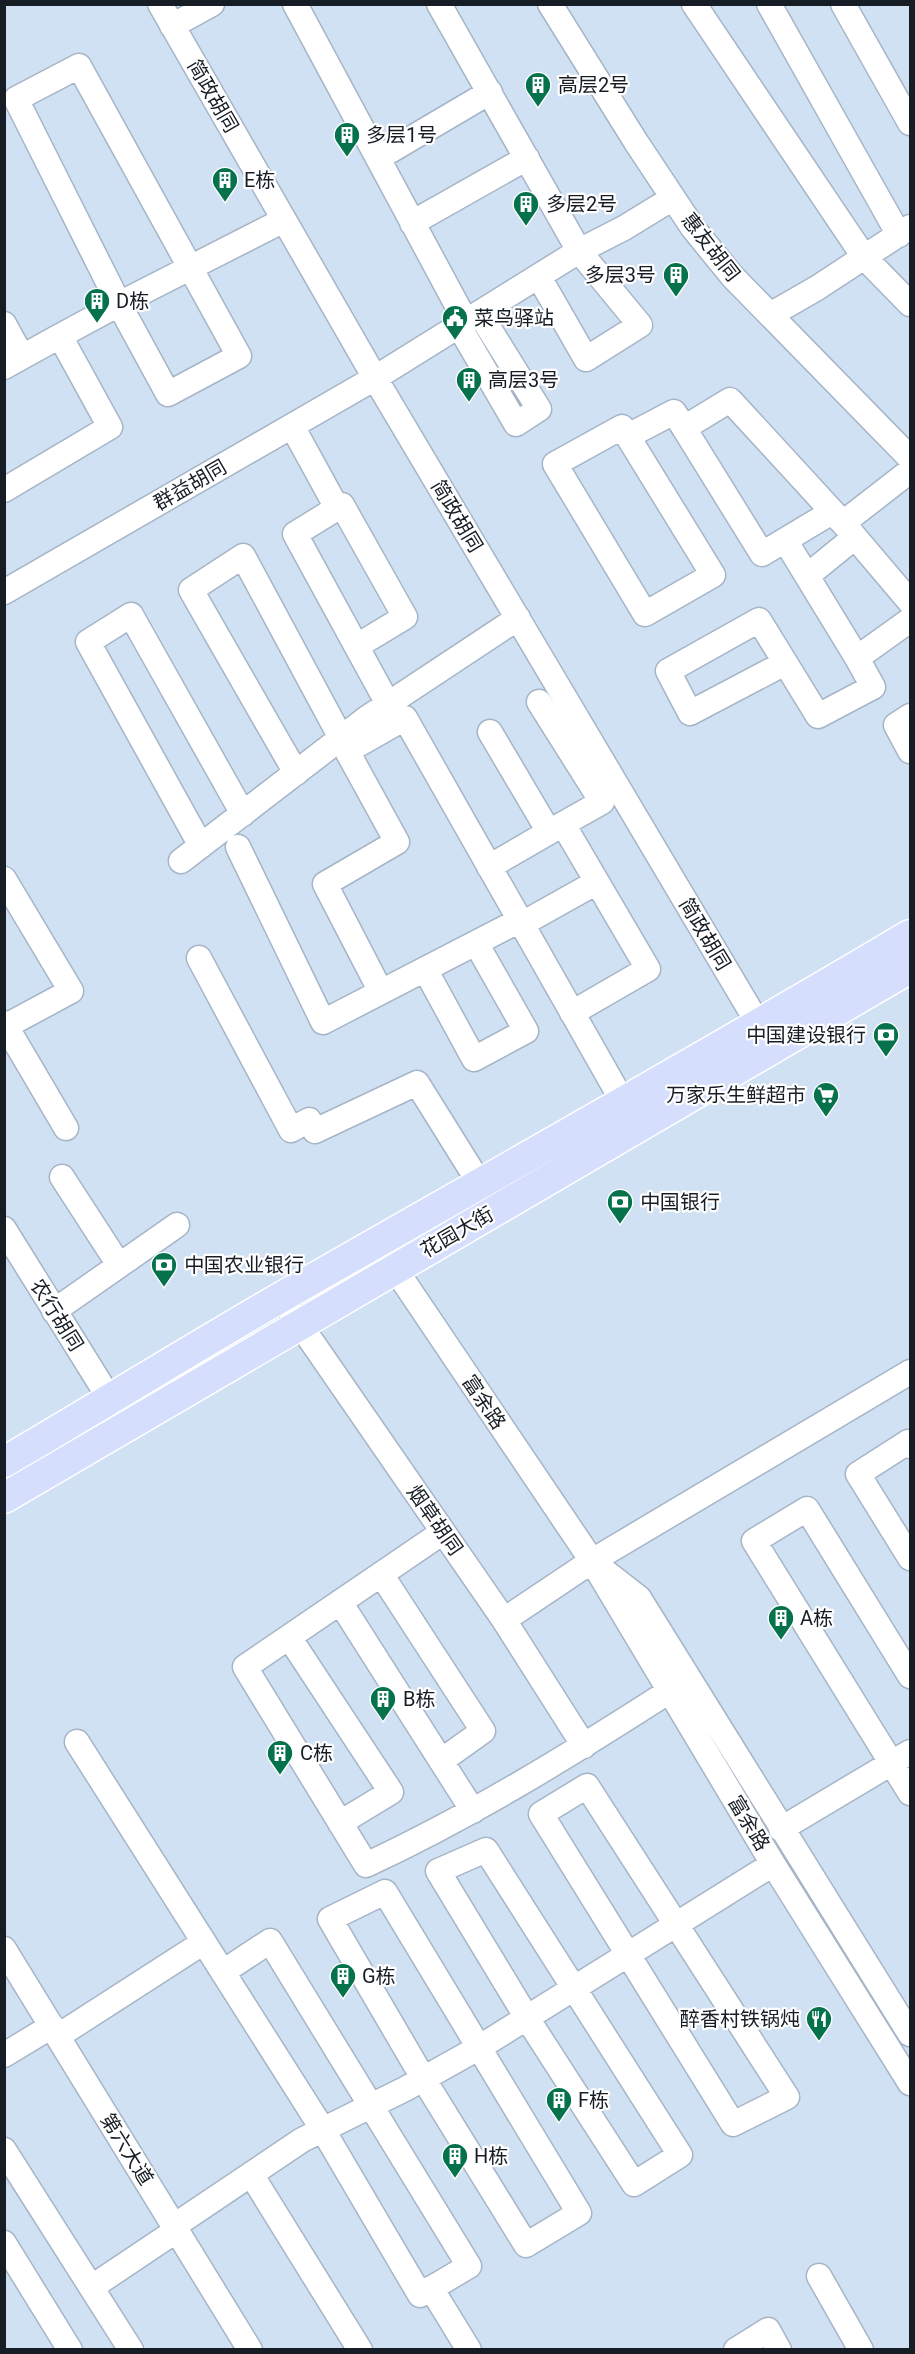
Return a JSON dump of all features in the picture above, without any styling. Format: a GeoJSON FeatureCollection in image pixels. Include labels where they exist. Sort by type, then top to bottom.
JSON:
{"type":"FeatureCollection","features":[{"type":"Feature","properties":{"kind":"main road","name":"花园大街"},"geometry":{"type":"LineString","coordinates":[[4,1462],[111,1401],[281,1297],[759,1025],[910,935]]}},
{"type":"Feature","properties":{"kind":"main road","name":"花园大街"},"geometry":{"type":"LineString","coordinates":[[4,1497],[910,968]]}},
{"type":"Feature","properties":{"kind":"street","name":"简政胡同"},"geometry":{"type":"LineString","coordinates":[[160,4],[375,378],[759,1025]]}},
{"type":"Feature","properties":{"kind":"street"},"geometry":{"type":"LineString","coordinates":[[172,26],[212,4]]}},
{"type":"Feature","properties":{"kind":"street"},"geometry":{"type":"LineString","coordinates":[[294,4],[412,223],[468,321]]}},
{"type":"Feature","properties":{"kind":"street"},"geometry":{"type":"LineString","coordinates":[[439,4],[579,251],[640,325],[586,359],[539,277]]}},
{"type":"Feature","properties":{"kind":"street","name":"惠友胡同"},"geometry":{"type":"LineString","coordinates":[[550,4],[693,228],[732,276],[910,458]]}},
{"type":"Feature","properties":{"kind":"street"},"geometry":{"type":"LineString","coordinates":[[694,4],[864,257],[910,304]]}},
{"type":"Feature","properties":{"kind":"street"},"geometry":{"type":"LineString","coordinates":[[769,4],[905,231],[771,315]]}},
{"type":"Feature","properties":{"kind":"street"},"geometry":{"type":"LineString","coordinates":[[843,4],[910,123]]}},
{"type":"Feature","properties":{"kind":"street"},"geometry":{"type":"LineString","coordinates":[[79,66],[239,356],[168,394],[119,304],[16,99],[79,66]]}},
{"type":"Feature","properties":{"kind":"street"},"geometry":{"type":"LineString","coordinates":[[378,159],[490,93]]}},
{"type":"Feature","properties":{"kind":"street"},"geometry":{"type":"LineString","coordinates":[[412,223],[527,158]]}},
{"type":"Feature","properties":{"kind":"street","name":"群益胡同"},"geometry":{"type":"LineString","coordinates":[[4,592],[375,378],[579,251],[624,228],[673,198]]}},
{"type":"Feature","properties":{"kind":"street"},"geometry":{"type":"LineString","coordinates":[[4,324],[14,362],[119,304],[284,220]]}},
{"type":"Feature","properties":{"kind":"street"},"geometry":{"type":"LineString","coordinates":[[4,490],[110,427],[60,336]]}},
{"type":"Feature","properties":{"kind":"street"},"geometry":{"type":"LineString","coordinates":[[684,428],[730,400],[844,524],[910,602]]}},
{"type":"Feature","properties":{"kind":"street"},"geometry":{"type":"LineString","coordinates":[[628,436],[674,412],[762,554],[785,540],[844,524]]}},
{"type":"Feature","properties":{"kind":"street"},"geometry":{"type":"LineString","coordinates":[[292,426],[338,508]]}},
{"type":"Feature","properties":{"kind":"street"},"geometry":{"type":"LineString","coordinates":[[622,427],[628,436],[713,575],[645,614],[555,464],[622,427]]}},
{"type":"Feature","properties":{"kind":"street"},"geometry":{"type":"LineString","coordinates":[[807,576],[844,524],[910,471]]}},
{"type":"Feature","properties":{"kind":"street"},"geometry":{"type":"LineString","coordinates":[[357,646],[405,617],[342,505],[295,534],[388,704]]}},
{"type":"Feature","properties":{"kind":"street"},"geometry":{"type":"LineString","coordinates":[[785,540],[873,687],[818,716],[759,620],[668,671],[690,713],[785,663]]}},
{"type":"Feature","properties":{"kind":"street"},"geometry":{"type":"LineString","coordinates":[[296,773],[191,590],[243,556],[341,738]]}},
{"type":"Feature","properties":{"kind":"street"},"geometry":{"type":"LineString","coordinates":[[201,846],[88,642],[131,615],[243,814]]}},
{"type":"Feature","properties":{"kind":"street"},"geometry":{"type":"LineString","coordinates":[[180,861],[388,704],[518,618]]}},
{"type":"Feature","properties":{"kind":"street"},"geometry":{"type":"LineString","coordinates":[[857,658],[910,620]]}},
{"type":"Feature","properties":{"kind":"street"},"geometry":{"type":"LineString","coordinates":[[489,867],[602,802],[538,702]]}},
{"type":"Feature","properties":{"kind":"street"},"geometry":{"type":"LineString","coordinates":[[910,716],[896,726],[910,751]]}},
{"type":"Feature","properties":{"kind":"street"},"geometry":{"type":"LineString","coordinates":[[381,992],[325,884],[397,842],[347,751],[405,718],[623,1102]]}},
{"type":"Feature","properties":{"kind":"street"},"geometry":{"type":"LineString","coordinates":[[490,732],[556,828],[597,882],[648,969],[572,1012]]}},
{"type":"Feature","properties":{"kind":"street"},"geometry":{"type":"LineString","coordinates":[[238,848],[324,1022],[597,882]]}},
{"type":"Feature","properties":{"kind":"street"},"geometry":{"type":"LineString","coordinates":[[4,879],[71,991],[5,1025],[66,1128]]}},
{"type":"Feature","properties":{"kind":"street"},"geometry":{"type":"LineString","coordinates":[[425,969],[474,1059],[526,1031],[476,943]]}},
{"type":"Feature","properties":{"kind":"street"},"geometry":{"type":"LineString","coordinates":[[200,958],[291,1130],[309,1120],[315,1131],[417,1083],[480,1184]]}},
{"type":"Feature","properties":{"kind":"street"},"geometry":{"type":"LineString","coordinates":[[62,1177],[119,1265]]}},
{"type":"Feature","properties":{"kind":"street"},"geometry":{"type":"LineString","coordinates":[[54,1311],[177,1225]]}},
{"type":"Feature","properties":{"kind":"street","name":"农行胡同"},"geometry":{"type":"LineString","coordinates":[[6,1234],[111,1401]]}},
{"type":"Feature","properties":{"kind":"street","name":"富余路"},"geometry":{"type":"LineString","coordinates":[[377,1242],[592,1561],[668,1692],[910,2083]]}},
{"type":"Feature","properties":{"kind":"street","name":"烟草胡同"},"geometry":{"type":"LineString","coordinates":[[281,1297],[504,1620],[584,1746]]}},
{"type":"Feature","properties":{"kind":"street"},"geometry":{"type":"LineString","coordinates":[[504,1620],[592,1561],[910,1372]]}},
{"type":"Feature","properties":{"kind":"street"},"geometry":{"type":"LineString","coordinates":[[910,1446],[908,1442],[858,1474],[910,1558]]}},
{"type":"Feature","properties":{"kind":"street"},"geometry":{"type":"LineString","coordinates":[[910,1676],[807,1509],[754,1541],[901,1757],[910,1793]]}},
{"type":"Feature","properties":{"kind":"street"},"geometry":{"type":"LineString","coordinates":[[443,1532],[245,1667],[366,1865],[433,1834],[584,1746],[668,1692]]}},
{"type":"Feature","properties":{"kind":"street","name":"富余路"},"geometry":{"type":"LineString","coordinates":[[592,1561],[639,1598],[910,2034]]}},
{"type":"Feature","properties":{"kind":"street"},"geometry":{"type":"LineString","coordinates":[[381,1574],[483,1731],[441,1761]]}},
{"type":"Feature","properties":{"kind":"street"},"geometry":{"type":"LineString","coordinates":[[340,1602],[473,1811]]}},
{"type":"Feature","properties":{"kind":"street"},"geometry":{"type":"LineString","coordinates":[[289,1637],[391,1792],[340,1823]]}},
{"type":"Feature","properties":{"kind":"street"},"geometry":{"type":"LineString","coordinates":[[77,1742],[323,2130],[420,2295],[469,2266],[270,1941],[223,1972]]}},
{"type":"Feature","properties":{"kind":"street"},"geometry":{"type":"LineString","coordinates":[[781,1829],[901,1757]]}},
{"type":"Feature","properties":{"kind":"street"},"geometry":{"type":"LineString","coordinates":[[587,1785],[787,2097],[733,2124],[630,1955],[541,1814],[587,1785]]}},
{"type":"Feature","properties":{"kind":"street"},"geometry":{"type":"LineString","coordinates":[[486,1850],[681,2154],[634,2184],[527,2018],[438,1871],[486,1850]]}},
{"type":"Feature","properties":{"kind":"street"},"geometry":{"type":"LineString","coordinates":[[92,2287],[302,2140],[480,2047],[773,1864]]}},
{"type":"Feature","properties":{"kind":"street"},"geometry":{"type":"LineString","coordinates":[[385,1892],[579,2213],[526,2246],[423,2078],[330,1919],[385,1892]]}},
{"type":"Feature","properties":{"kind":"street"},"geometry":{"type":"LineString","coordinates":[[4,2055],[55,2031],[204,1942]]}},
{"type":"Feature","properties":{"kind":"street","name":"第六大道"},"geometry":{"type":"LineString","coordinates":[[4,1949],[250,2349]]}},
{"type":"Feature","properties":{"kind":"street"},"geometry":{"type":"LineString","coordinates":[[4,2150],[131,2349]]}},
{"type":"Feature","properties":{"kind":"street"},"geometry":{"type":"LineString","coordinates":[[251,2174],[360,2349]]}},
{"type":"Feature","properties":{"kind":"street"},"geometry":{"type":"LineString","coordinates":[[4,2243],[70,2349]]}},
{"type":"Feature","properties":{"kind":"street"},"geometry":{"type":"LineString","coordinates":[[819,2276],[861,2349]]}},
{"type":"Feature","properties":{"kind":"street"},"geometry":{"type":"LineString","coordinates":[[431,2288],[469,2349]]}},
{"type":"Feature","properties":{"kind":"street"},"geometry":{"type":"LineString","coordinates":[[736,2349],[768,2330],[779,2349]]}},
{"type":"Feature","properties":{"kind":"place","name":"高层2号"},"geometry":{"type":"Point","coordinates":[538,108]}},
{"type":"Feature","properties":{"kind":"place","name":"多层1号"},"geometry":{"type":"Point","coordinates":[347,158]}},
{"type":"Feature","properties":{"kind":"place","name":"E栋"},"geometry":{"type":"Point","coordinates":[225,203]}},
{"type":"Feature","properties":{"kind":"place","name":"多层2号"},"geometry":{"type":"Point","coordinates":[526,227]}},
{"type":"Feature","properties":{"kind":"place","name":"多层3号"},"geometry":{"type":"Point","coordinates":[676,298]}},
{"type":"Feature","properties":{"kind":"place","name":"D栋"},"geometry":{"type":"Point","coordinates":[97,324]}},
{"type":"Feature","properties":{"kind":"place","name":"菜鸟驿站"},"geometry":{"type":"Point","coordinates":[455,341]}},
{"type":"Feature","properties":{"kind":"place","name":"高层3号"},"geometry":{"type":"Point","coordinates":[469,403]}},
{"type":"Feature","properties":{"kind":"place","name":"中国建设银行"},"geometry":{"type":"Point","coordinates":[886,1058]}},
{"type":"Feature","properties":{"kind":"place","name":"万家乐生鲜超市"},"geometry":{"type":"Point","coordinates":[826,1118]}},
{"type":"Feature","properties":{"kind":"place","name":"中国银行"},"geometry":{"type":"Point","coordinates":[620,1225]}},
{"type":"Feature","properties":{"kind":"place","name":"中国农业银行"},"geometry":{"type":"Point","coordinates":[164,1288]}},
{"type":"Feature","properties":{"kind":"place","name":"A栋"},"geometry":{"type":"Point","coordinates":[781,1641]}},
{"type":"Feature","properties":{"kind":"place","name":"B栋"},"geometry":{"type":"Point","coordinates":[383,1722]}},
{"type":"Feature","properties":{"kind":"place","name":"C栋"},"geometry":{"type":"Point","coordinates":[280,1776]}},
{"type":"Feature","properties":{"kind":"place","name":"G栋"},"geometry":{"type":"Point","coordinates":[343,1999]}},
{"type":"Feature","properties":{"kind":"place","name":"醉香村铁锅炖"},"geometry":{"type":"Point","coordinates":[819,2042]}},
{"type":"Feature","properties":{"kind":"place","name":"F栋"},"geometry":{"type":"Point","coordinates":[559,2123]}},
{"type":"Feature","properties":{"kind":"place","name":"H栋"},"geometry":{"type":"Point","coordinates":[455,2179]}}]}
